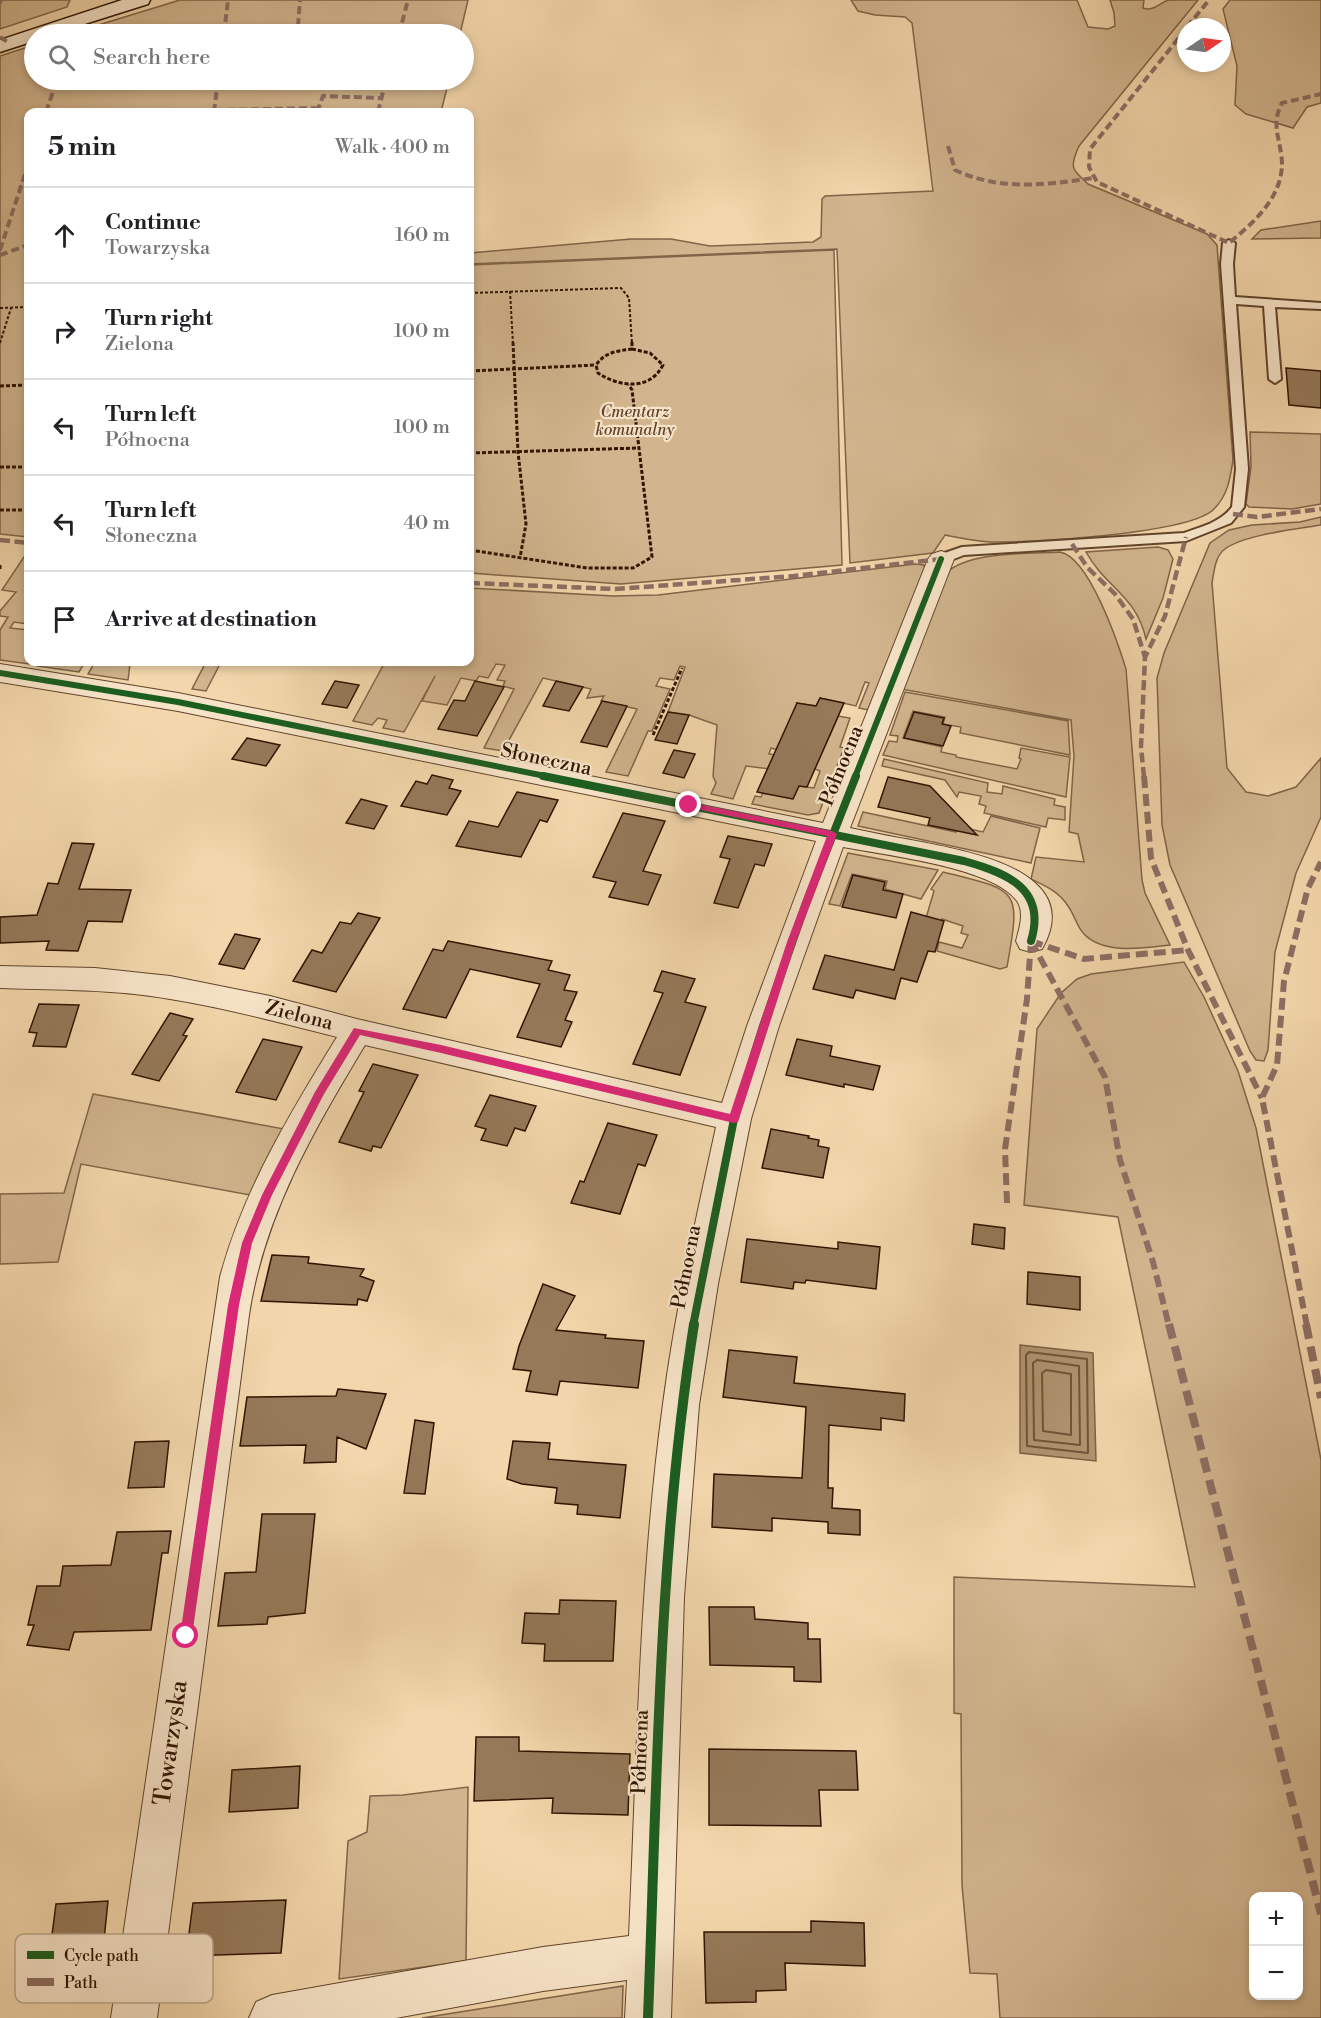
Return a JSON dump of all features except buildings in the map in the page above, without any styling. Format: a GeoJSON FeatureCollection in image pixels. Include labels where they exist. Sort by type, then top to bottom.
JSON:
{"type":"FeatureCollection","features":[{"type":"Feature","properties":{"kind":"street"},"geometry":{"type":"LineString","coordinates":[[68,24],[141,0]]}},
{"type":"Feature","properties":{"kind":"street"},"geometry":{"type":"LineString","coordinates":[[0,46],[24,38]]}},
{"type":"Feature","properties":{"kind":"street","name":"Północna"},"geometry":{"type":"LineString","coordinates":[[648,2018],[664,1598],[681,1405],[700,1284],[734,1119],[792,942],[832,834],[941,559]]}},
{"type":"Feature","properties":{"kind":"street","name":"Słoneczna"},"geometry":{"type":"LineString","coordinates":[[0,673],[178,702],[832,834],[994,869],[1011,879],[1026,893],[1034,907],[1036,919],[1031,942]]}},
{"type":"Feature","properties":{"kind":"street","name":"Zielona"},"geometry":{"type":"LineString","coordinates":[[0,977],[95,979],[170,987],[270,1008],[357,1031],[734,1119]]}},
{"type":"Feature","properties":{"kind":"street","name":"Towarzyska"},"geometry":{"type":"LineString","coordinates":[[146,1934],[221,1389],[247,1243],[267,1195],[320,1092],[357,1031]]}},
{"type":"Feature","properties":{"kind":"street"},"geometry":{"type":"LineString","coordinates":[[272,2018],[543,1969],[650,1955]]}},
{"type":"Feature","properties":{"kind":"street","name":"Towarzyska"},"geometry":{"type":"LineString","coordinates":[[134,2018],[136,2003]]}},
{"type":"Feature","properties":{"kind":"lane"},"geometry":{"type":"LineString","coordinates":[[941,559],[962,551],[1186,537],[1208,529],[1233,514],[1238,507],[1242,469],[1229,300],[1227,264],[1229,243]]}},
{"type":"Feature","properties":{"kind":"lane"},"geometry":{"type":"LineString","coordinates":[[1229,300],[1321,306]]}},
{"type":"Feature","properties":{"kind":"lane"},"geometry":{"type":"LineString","coordinates":[[1269,303],[1275,379]]}},
{"type":"Feature","properties":{"kind":"path"},"geometry":{"type":"LineString","coordinates":[[474,293],[621,288],[629,298],[632,348]]}},
{"type":"Feature","properties":{"kind":"path"},"geometry":{"type":"LineString","coordinates":[[510,291],[518,452],[526,524],[520,558]]}},
{"type":"Feature","properties":{"kind":"path"},"geometry":{"type":"LineString","coordinates":[[0,308],[24,307]]}},
{"type":"Feature","properties":{"kind":"path"},"geometry":{"type":"LineString","coordinates":[[0,343],[11,308]]}},
{"type":"Feature","properties":{"kind":"path"},"geometry":{"type":"LineString","coordinates":[[632,348],[657,356],[663,365],[661,373],[650,381],[629,385],[605,379],[598,373],[596,365],[602,357],[613,351],[632,348]]}},
{"type":"Feature","properties":{"kind":"path"},"geometry":{"type":"LineString","coordinates":[[474,371],[596,365]]}},
{"type":"Feature","properties":{"kind":"path"},"geometry":{"type":"LineString","coordinates":[[0,386],[24,385]]}},
{"type":"Feature","properties":{"kind":"path"},"geometry":{"type":"LineString","coordinates":[[474,550],[598,568],[633,568],[652,557],[632,390],[629,385]]}},
{"type":"Feature","properties":{"kind":"path"},"geometry":{"type":"LineString","coordinates":[[474,453],[639,448]]}},
{"type":"Feature","properties":{"kind":"path"},"geometry":{"type":"LineString","coordinates":[[0,467],[24,467]]}},
{"type":"Feature","properties":{"kind":"path"},"geometry":{"type":"LineString","coordinates":[[0,510],[24,510]]}},
{"type":"Feature","properties":{"kind":"path"},"geometry":{"type":"LineString","coordinates":[[0,565],[0,570]]}},
{"type":"Feature","properties":{"kind":"path"},"geometry":{"type":"LineString","coordinates":[[653,735],[682,668]]}},
{"type":"Feature","properties":{"kind":"green space"},"geometry":{"type":"Polygon","coordinates":[[[0,0],[70,0],[67,7],[0,29],[0,0]]]}},
{"type":"Feature","properties":{"kind":"green space"},"geometry":{"type":"Polygon","coordinates":[[[180,0],[468,0],[462,24],[102,24],[180,0]]]}},
{"type":"Feature","properties":{"kind":"green space"},"geometry":{"type":"Polygon","coordinates":[[[851,0],[1077,0],[1088,27],[1108,29],[1115,26],[1110,0],[1144,0],[1143,8],[1147,9],[1169,0],[1198,0],[1183,18],[1177,18],[1177,26],[1079,146],[1073,164],[1075,171],[1088,184],[1207,234],[1217,245],[1233,460],[1225,492],[1214,509],[1199,518],[1174,525],[1071,539],[990,542],[945,535],[933,553],[850,563],[837,249],[474,264],[474,253],[631,239],[671,239],[710,246],[813,242],[821,237],[822,199],[825,196],[933,191],[912,23],[905,17],[875,15],[858,11],[851,0]]]}},
{"type":"Feature","properties":{"kind":"green space"},"geometry":{"type":"Polygon","coordinates":[[[1230,0],[1321,0],[1321,103],[1307,107],[1293,128],[1246,114],[1235,105],[1237,66],[1231,42],[1231,18],[1225,18],[1223,9],[1230,0]]]}},
{"type":"Feature","properties":{"kind":"green space"},"geometry":{"type":"Polygon","coordinates":[[[24,48],[24,90],[446,90],[442,108],[24,108],[24,537],[0,534],[0,56],[24,48]]]}},
{"type":"Feature","properties":{"kind":"green space"},"geometry":{"type":"Polygon","coordinates":[[[1321,221],[1321,238],[1252,239],[1261,230],[1321,221]]]}},
{"type":"Feature","properties":{"kind":"green space","name":"Cmentarz komunalny"},"geometry":{"type":"Polygon","coordinates":[[[834,250],[842,565],[621,584],[474,573],[474,265],[834,250]]]}},
{"type":"Feature","properties":{"kind":"green space"},"geometry":{"type":"Polygon","coordinates":[[[1250,432],[1321,434],[1321,504],[1292,509],[1249,507],[1246,504],[1251,467],[1250,432]]]}},
{"type":"Feature","properties":{"kind":"green space"},"geometry":{"type":"Polygon","coordinates":[[[1321,517],[1321,525],[1257,536],[1233,544],[1222,552],[1217,560],[1212,583],[1227,768],[1246,792],[1268,796],[1296,787],[1321,758],[1321,817],[1296,873],[1275,952],[1268,1050],[1264,1061],[1256,1060],[1250,1051],[1170,865],[1162,825],[1157,678],[1164,653],[1210,543],[1229,530],[1252,525],[1300,522],[1321,517]]]}},
{"type":"Feature","properties":{"kind":"green space"},"geometry":{"type":"Polygon","coordinates":[[[1158,547],[1168,550],[1173,559],[1163,598],[1146,639],[1135,612],[1102,575],[1086,552],[1158,547]]]}},
{"type":"Feature","properties":{"kind":"green space"},"geometry":{"type":"Polygon","coordinates":[[[1060,552],[1071,557],[1092,584],[1126,669],[1142,880],[1145,893],[1170,945],[1148,948],[1113,948],[1092,941],[1084,934],[1061,897],[1031,879],[1036,857],[1084,862],[1078,834],[1069,832],[1074,756],[1071,720],[901,689],[946,573],[956,566],[984,557],[1060,552]]]}},
{"type":"Feature","properties":{"kind":"green space"},"geometry":{"type":"Polygon","coordinates":[[[24,557],[24,623],[14,622],[10,628],[24,630],[24,663],[0,660],[0,630],[8,617],[0,616],[0,611],[16,592],[2,590],[24,557]]]}},
{"type":"Feature","properties":{"kind":"green space"},"geometry":{"type":"Polygon","coordinates":[[[915,564],[924,565],[925,570],[868,710],[859,708],[869,683],[865,682],[856,706],[820,698],[816,706],[797,703],[830,735],[838,716],[850,718],[840,747],[844,748],[819,813],[808,815],[752,804],[755,796],[761,797],[763,793],[793,799],[799,786],[814,788],[820,771],[784,752],[771,748],[769,754],[776,755],[770,769],[746,766],[733,799],[711,794],[716,783],[713,776],[717,725],[689,715],[668,712],[685,667],[680,666],[674,680],[660,678],[656,686],[670,689],[652,731],[648,731],[628,776],[606,772],[637,709],[601,701],[604,696],[587,698],[591,689],[543,678],[503,751],[484,748],[514,689],[503,686],[505,681],[497,680],[505,665],[496,664],[488,678],[479,676],[476,681],[461,678],[447,705],[422,701],[435,676],[404,732],[383,728],[387,720],[378,718],[372,725],[353,721],[383,666],[474,666],[474,588],[613,596],[658,595],[915,564]]]}},
{"type":"Feature","properties":{"kind":"green space"},"geometry":{"type":"Polygon","coordinates":[[[37,666],[83,666],[79,672],[37,666]]]}},
{"type":"Feature","properties":{"kind":"green space"},"geometry":{"type":"Polygon","coordinates":[[[93,666],[130,666],[128,680],[88,674],[93,666]]]}},
{"type":"Feature","properties":{"kind":"green space"},"geometry":{"type":"Polygon","coordinates":[[[204,666],[219,666],[206,691],[192,689],[204,666]]]}},
{"type":"Feature","properties":{"kind":"green space"},"geometry":{"type":"Polygon","coordinates":[[[905,692],[1068,721],[1070,755],[960,733],[961,727],[943,724],[945,717],[913,711],[903,738],[942,747],[941,752],[956,755],[956,757],[1017,769],[1021,759],[1019,758],[1021,748],[1070,757],[1066,797],[883,755],[889,741],[897,742],[898,736],[890,735],[905,692]]]}},
{"type":"Feature","properties":{"kind":"green space"},"geometry":{"type":"Polygon","coordinates":[[[884,759],[988,783],[987,792],[1002,794],[1003,786],[1055,799],[1054,805],[1065,807],[1065,820],[1048,818],[1046,827],[984,813],[986,806],[979,804],[981,796],[959,792],[957,797],[945,780],[882,766],[884,759]]]}},
{"type":"Feature","properties":{"kind":"green space"},"geometry":{"type":"Polygon","coordinates":[[[863,812],[956,832],[957,826],[983,832],[991,816],[1040,828],[1031,863],[858,826],[863,812]]]}},
{"type":"Feature","properties":{"kind":"green space"},"geometry":{"type":"Polygon","coordinates":[[[848,853],[938,870],[921,899],[885,889],[887,881],[852,874],[840,906],[829,904],[848,853]]]}},
{"type":"Feature","properties":{"kind":"green space"},"geometry":{"type":"Polygon","coordinates":[[[943,872],[987,884],[1001,890],[1009,897],[1013,907],[1014,921],[1007,967],[1000,969],[937,951],[939,942],[962,948],[968,935],[961,933],[963,926],[942,919],[933,937],[921,935],[934,891],[931,889],[943,872]]]}},
{"type":"Feature","properties":{"kind":"green space"},"geometry":{"type":"Polygon","coordinates":[[[1184,962],[1204,997],[1238,1071],[1256,1128],[1321,1460],[1321,2018],[1000,2018],[997,1974],[970,1973],[962,1885],[961,1714],[954,1713],[954,1577],[1195,1587],[1118,1217],[1024,1205],[1037,1029],[1061,993],[1077,979],[1091,974],[1184,962]]]}},
{"type":"Feature","properties":{"kind":"green space"},"geometry":{"type":"Polygon","coordinates":[[[93,1094],[284,1129],[250,1195],[81,1164],[58,1262],[0,1264],[0,1194],[64,1193],[93,1094]]]}},
{"type":"Feature","properties":{"kind":"green space"},"geometry":{"type":"Polygon","coordinates":[[[468,1787],[466,1961],[339,1979],[348,1841],[367,1832],[370,1796],[403,1795],[468,1787]]]}},
{"type":"Feature","properties":{"kind":"green space"},"geometry":{"type":"Polygon","coordinates":[[[623,1986],[622,2018],[422,2018],[623,1986]]]}},
{"type":"Feature","properties":{"kind":"water"},"geometry":{"type":"Polygon","coordinates":[[[1020,1345],[1093,1353],[1096,1461],[1020,1453],[1020,1345]]]}},
{"type":"Feature","properties":{"kind":"marked path"},"geometry":{"type":"LineString","coordinates":[[225,24],[228,0]]}},
{"type":"Feature","properties":{"kind":"marked path"},"geometry":{"type":"LineString","coordinates":[[298,24],[300,0]]}},
{"type":"Feature","properties":{"kind":"marked path"},"geometry":{"type":"LineString","coordinates":[[402,24],[408,0]]}},
{"type":"Feature","properties":{"kind":"marked path"},"geometry":{"type":"LineString","coordinates":[[1194,18],[1209,0]]}},
{"type":"Feature","properties":{"kind":"marked path"},"geometry":{"type":"LineString","coordinates":[[0,37],[9,43]]}},
{"type":"Feature","properties":{"kind":"marked path"},"geometry":{"type":"LineString","coordinates":[[1177,40],[1090,149],[1089,167],[1097,182],[1229,243],[1267,206],[1279,183],[1282,157],[1275,124],[1282,103],[1321,94]]}},
{"type":"Feature","properties":{"kind":"marked path"},"geometry":{"type":"LineString","coordinates":[[47,108],[54,90]]}},
{"type":"Feature","properties":{"kind":"marked path"},"geometry":{"type":"LineString","coordinates":[[214,108],[217,90]]}},
{"type":"Feature","properties":{"kind":"marked path"},"geometry":{"type":"LineString","coordinates":[[379,108],[384,90]]}},
{"type":"Feature","properties":{"kind":"marked path"},"geometry":{"type":"LineString","coordinates":[[318,108],[323,96],[381,98]]}},
{"type":"Feature","properties":{"kind":"marked path"},"geometry":{"type":"LineString","coordinates":[[948,146],[955,170],[987,182],[1022,185],[1093,178]]}},
{"type":"Feature","properties":{"kind":"marked path"},"geometry":{"type":"LineString","coordinates":[[0,250],[24,177]]}},
{"type":"Feature","properties":{"kind":"marked path"},"geometry":{"type":"LineString","coordinates":[[0,255],[24,246]]}},
{"type":"Feature","properties":{"kind":"marked path"},"geometry":{"type":"LineString","coordinates":[[1233,514],[1257,517],[1321,509]]}},
{"type":"Feature","properties":{"kind":"marked path"},"geometry":{"type":"LineString","coordinates":[[1186,537],[1165,616],[1145,657],[1141,747],[1151,858],[1188,950],[1262,1098]]}},
{"type":"Feature","properties":{"kind":"marked path"},"geometry":{"type":"LineString","coordinates":[[0,540],[24,543]]}},
{"type":"Feature","properties":{"kind":"marked path"},"geometry":{"type":"LineString","coordinates":[[1072,544],[1087,567],[1115,594],[1133,619],[1145,657]]}},
{"type":"Feature","properties":{"kind":"marked path"},"geometry":{"type":"LineString","coordinates":[[474,583],[615,589],[654,587],[794,576],[941,559]]}},
{"type":"Feature","properties":{"kind":"marked path"},"geometry":{"type":"LineString","coordinates":[[1321,862],[1308,888],[1284,981],[1277,1065],[1262,1098],[1321,1398]]}},
{"type":"Feature","properties":{"kind":"marked path"},"geometry":{"type":"LineString","coordinates":[[1031,941],[1105,1077],[1120,1160],[1153,1262],[1321,1914]]}},
{"type":"Feature","properties":{"kind":"marked path"},"geometry":{"type":"LineString","coordinates":[[1031,941],[1084,959],[1188,950]]}},
{"type":"Feature","properties":{"kind":"marked path"},"geometry":{"type":"LineString","coordinates":[[1007,1203],[1005,1149],[1027,999],[1031,941]]}},
{"type":"Feature","properties":{"kind":"cycle path"},"geometry":{"type":"LineString","coordinates":[[648,2018],[664,1597],[681,1405],[700,1284],[734,1119],[763,1026],[806,903],[941,559]]}},
{"type":"Feature","properties":{"kind":"cycle path"},"geometry":{"type":"LineString","coordinates":[[0,673],[178,702],[964,861],[999,873],[1020,886],[1029,895],[1036,918],[1031,941]]}},
{"type":"Feature","properties":{"kind":"route"},"geometry":{"type":"LineString","coordinates":[[186,1636],[233,1305],[247,1243],[267,1195],[320,1092],[357,1031],[734,1119],[763,1026],[832,834],[689,805]]}}]}
